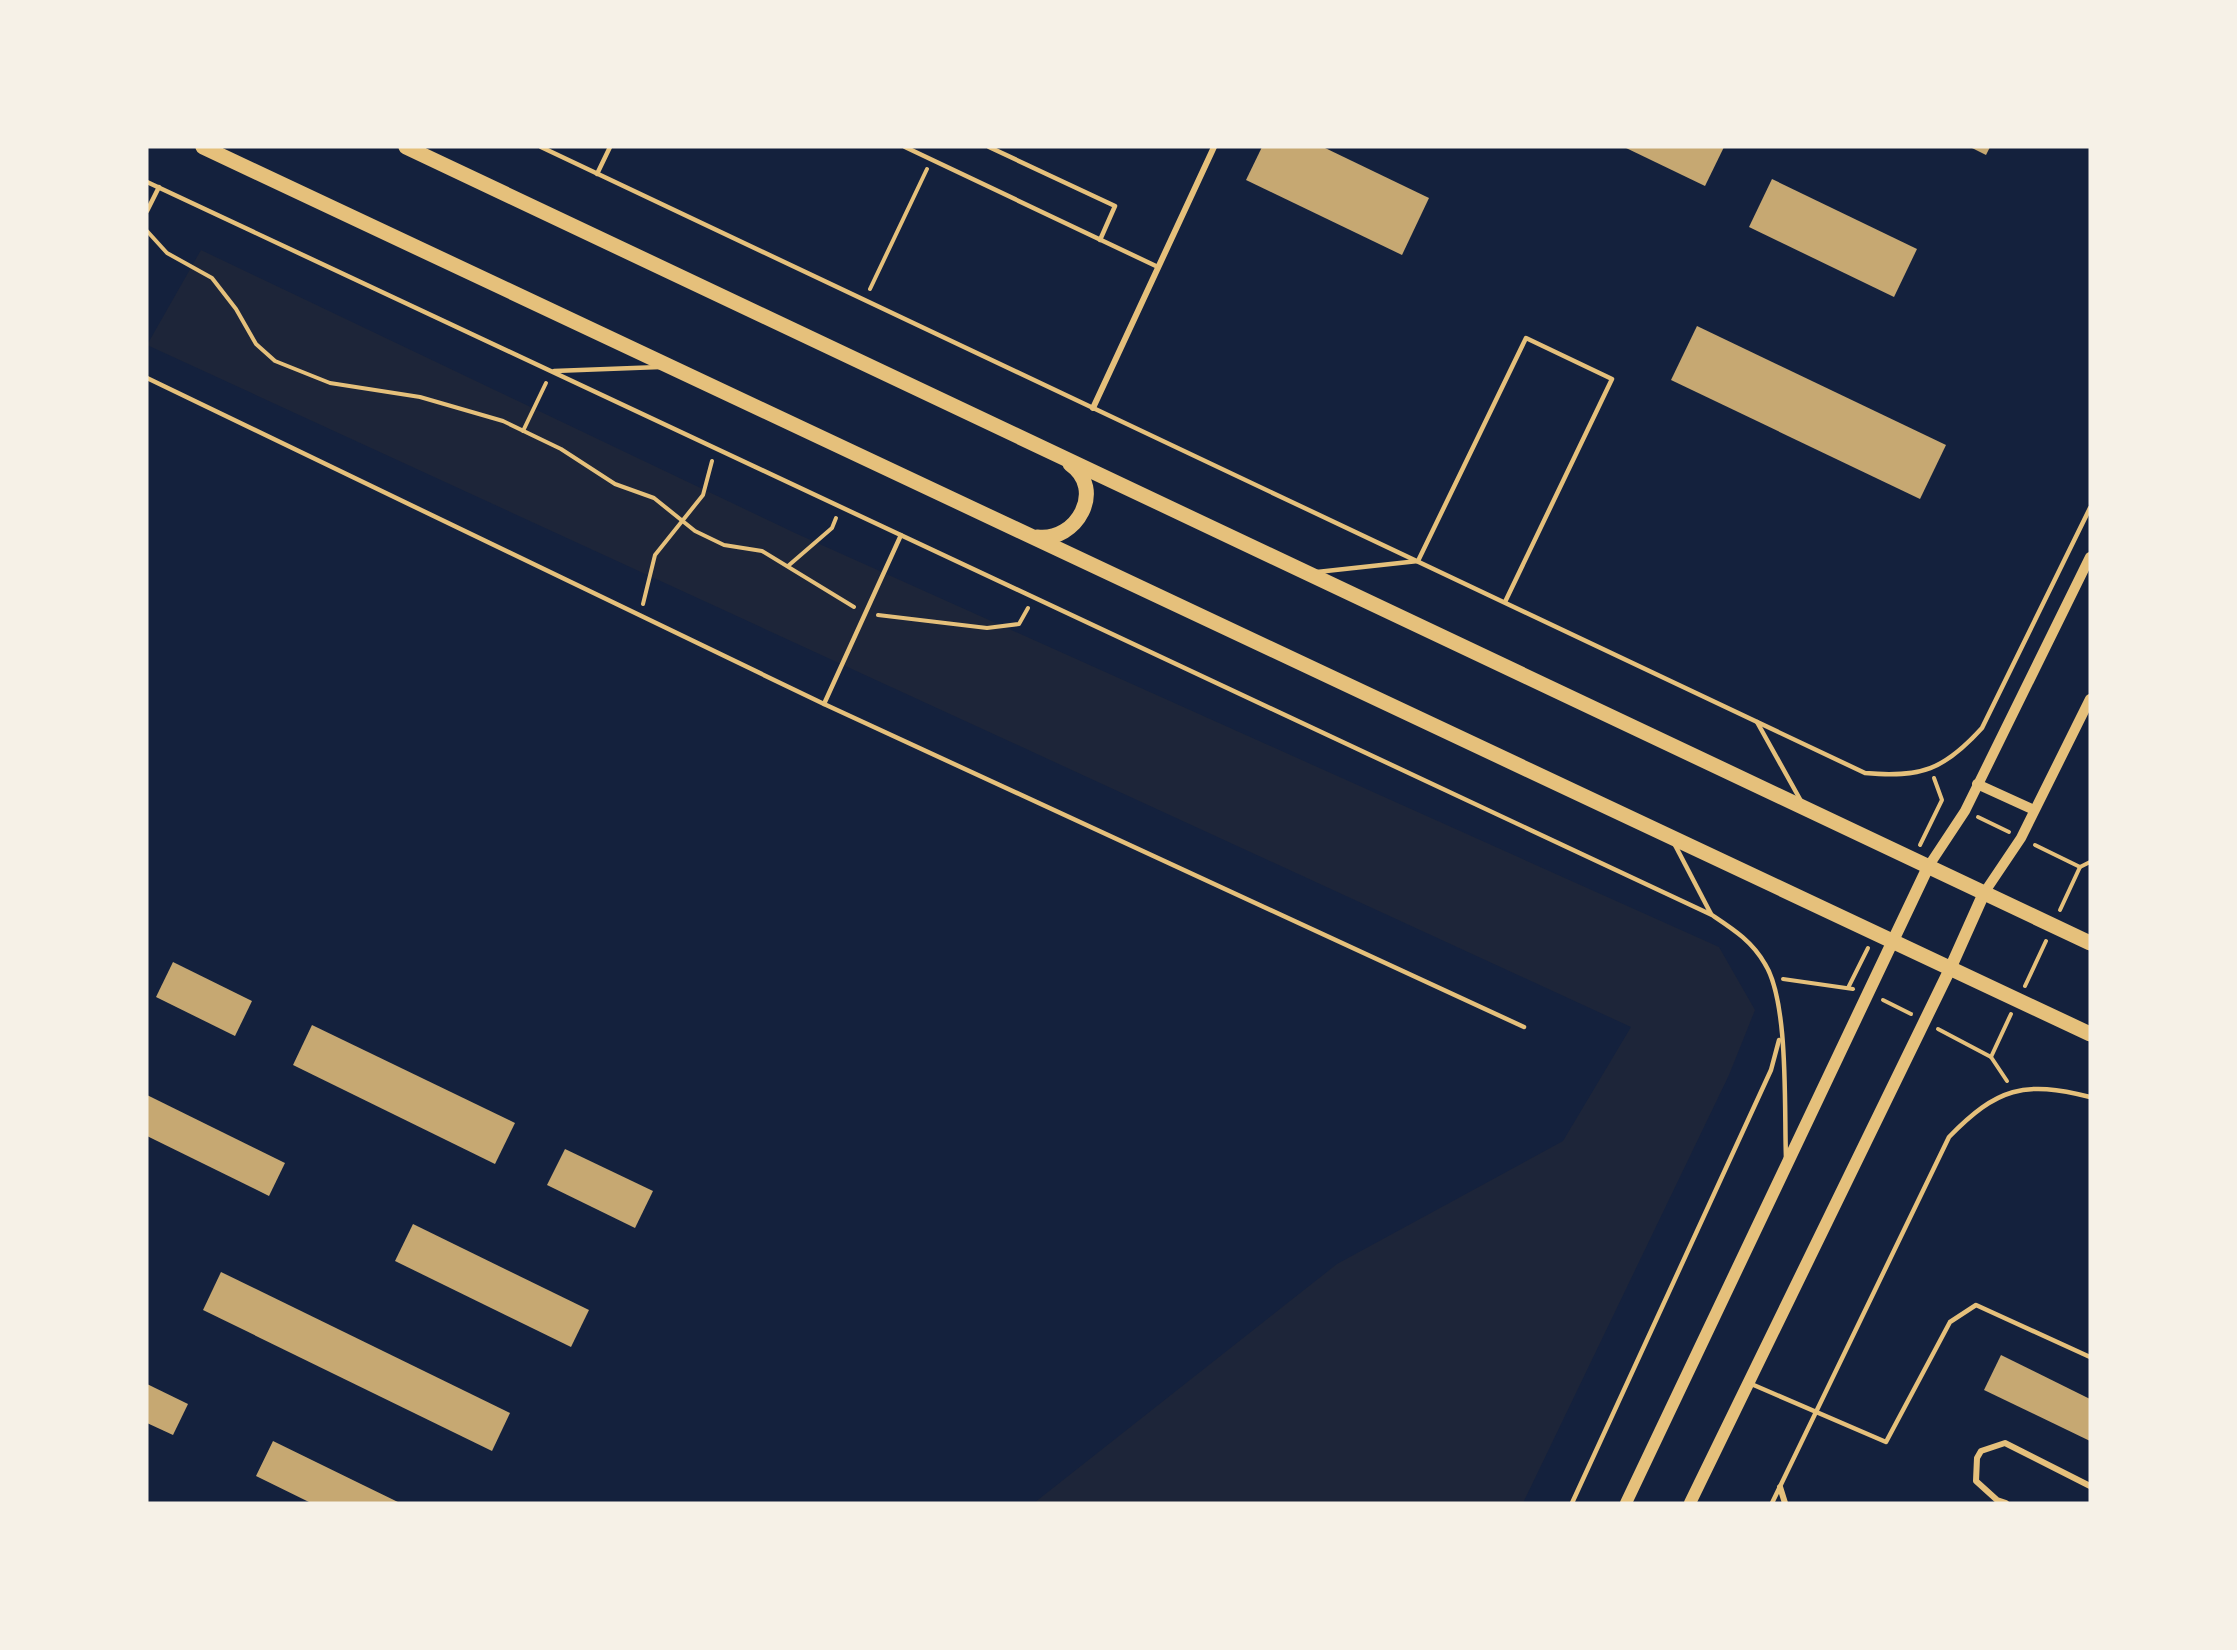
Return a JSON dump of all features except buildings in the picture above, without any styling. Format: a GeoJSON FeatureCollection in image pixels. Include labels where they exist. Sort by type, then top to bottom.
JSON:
{"type":"FeatureCollection","features":[{"type":"Feature","properties":{"kind":"main road"},"geometry":{"type":"LineString","coordinates":[[203,147],[2090,1034]]}},
{"type":"Feature","properties":{"kind":"main road"},"geometry":{"type":"LineString","coordinates":[[406,147],[422,151],[1063,458],[2090,944]]}},
{"type":"Feature","properties":{"kind":"main road"},"geometry":{"type":"LineString","coordinates":[[1026,534],[1040,538],[1054,537],[1068,531],[1078,521],[1085,508],[1086,494],[1083,479],[1075,467],[1063,458]]}},
{"type":"Feature","properties":{"kind":"main road"},"geometry":{"type":"LineString","coordinates":[[1626,1503],[1928,867]]}},
{"type":"Feature","properties":{"kind":"main road"},"geometry":{"type":"LineString","coordinates":[[1690,1503],[1950,969],[1984,893]]}},
{"type":"Feature","properties":{"kind":"street"},"geometry":{"type":"LineString","coordinates":[[1093,408],[1214,147]]}},
{"type":"Feature","properties":{"kind":"street"},"geometry":{"type":"LineString","coordinates":[[1928,867],[1965,811],[2090,557]]}},
{"type":"Feature","properties":{"kind":"street"},"geometry":{"type":"LineString","coordinates":[[1984,893],[2021,838],[2088,707]]}},
{"type":"Feature","properties":{"kind":"street"},"geometry":{"type":"LineString","coordinates":[[1977,784],[2034,810]]}},
{"type":"Feature","properties":{"kind":"street"},"geometry":{"type":"LineString","coordinates":[[2006,1503],[1997,1500],[1976,1481],[1977,1458],[1981,1450],[2005,1443],[2090,1486]]}},
{"type":"Feature","properties":{"kind":"street"},"geometry":{"type":"LineString","coordinates":[[1779,1487],[1785,1503]]}},
{"type":"Feature","properties":{"kind":"lane"},"geometry":{"type":"LineString","coordinates":[[541,147],[1865,772],[1898,776],[1931,769],[1960,753],[1982,728],[2090,508]]}},
{"type":"Feature","properties":{"kind":"lane"},"geometry":{"type":"LineString","coordinates":[[597,174],[610,147]]}},
{"type":"Feature","properties":{"kind":"lane"},"geometry":{"type":"LineString","coordinates":[[905,147],[1158,267]]}},
{"type":"Feature","properties":{"kind":"lane"},"geometry":{"type":"LineString","coordinates":[[989,147],[1115,206],[1100,240]]}},
{"type":"Feature","properties":{"kind":"lane"},"geometry":{"type":"LineString","coordinates":[[147,182],[1712,915],[1743,935],[1766,964],[1779,998],[1786,1165]]}},
{"type":"Feature","properties":{"kind":"lane"},"geometry":{"type":"LineString","coordinates":[[147,212],[159,187]]}},
{"type":"Feature","properties":{"kind":"lane"},"geometry":{"type":"LineString","coordinates":[[1418,561],[1526,338],[1612,379],[1505,602]]}},
{"type":"Feature","properties":{"kind":"lane"},"geometry":{"type":"LineString","coordinates":[[551,372],[671,367]]}},
{"type":"Feature","properties":{"kind":"lane"},"geometry":{"type":"LineString","coordinates":[[147,378],[824,704],[1524,1027]]}},
{"type":"Feature","properties":{"kind":"lane"},"geometry":{"type":"LineString","coordinates":[[824,704],[901,536]]}},
{"type":"Feature","properties":{"kind":"lane"},"geometry":{"type":"LineString","coordinates":[[1306,573],[1418,561]]}},
{"type":"Feature","properties":{"kind":"lane"},"geometry":{"type":"LineString","coordinates":[[1756,721],[1805,809]]}},
{"type":"Feature","properties":{"kind":"lane"},"geometry":{"type":"LineString","coordinates":[[1670,837],[1712,915]]}},
{"type":"Feature","properties":{"kind":"lane"},"geometry":{"type":"LineString","coordinates":[[1572,1503],[1771,1070],[1781,1034]]}},
{"type":"Feature","properties":{"kind":"lane"},"geometry":{"type":"LineString","coordinates":[[1772,1503],[1949,1137],[1977,1108],[2013,1091],[2053,1088],[2090,1097]]}},
{"type":"Feature","properties":{"kind":"lane"},"geometry":{"type":"LineString","coordinates":[[1749,1383],[1817,1410],[1886,1442],[1950,1322],[1976,1305],[2090,1357]]}},
{"type":"Feature","properties":{"kind":"path"},"geometry":{"type":"LineString","coordinates":[[865,300],[932,160]]}},
{"type":"Feature","properties":{"kind":"path"},"geometry":{"type":"LineString","coordinates":[[147,231],[168,253],[212,278],[236,309],[256,344],[275,361],[330,383],[420,397],[502,421],[561,449],[615,484],[654,498],[695,531],[724,545],[762,551],[866,614],[987,628],[1019,624],[1034,597]]}},
{"type":"Feature","properties":{"kind":"path"},"geometry":{"type":"LineString","coordinates":[[523,431],[551,372]]}},
{"type":"Feature","properties":{"kind":"path"},"geometry":{"type":"LineString","coordinates":[[640,615],[654,555],[703,495],[716,448]]}},
{"type":"Feature","properties":{"kind":"path"},"geometry":{"type":"LineString","coordinates":[[788,566],[832,528],[841,507]]}},
{"type":"Feature","properties":{"kind":"path"},"geometry":{"type":"LineString","coordinates":[[1912,860],[1942,800],[1931,769]]}},
{"type":"Feature","properties":{"kind":"path"},"geometry":{"type":"LineString","coordinates":[[1991,1057],[2080,867]]}},
{"type":"Feature","properties":{"kind":"path"},"geometry":{"type":"LineString","coordinates":[[1848,988],[1875,933]]}},
{"type":"Feature","properties":{"kind":"path"},"geometry":{"type":"LineString","coordinates":[[1771,977],[1869,993],[1991,1057],[2013,1091]]}},
{"type":"Feature","properties":{"kind":"shaded area"},"geometry":{"type":"Polygon","coordinates":[[[201,250],[795,533],[1719,947],[1755,1010],[1729,1075],[1523,1503],[1034,1503],[1337,1264],[1563,1141],[1631,1027],[147,345],[201,250]]]}}]}
